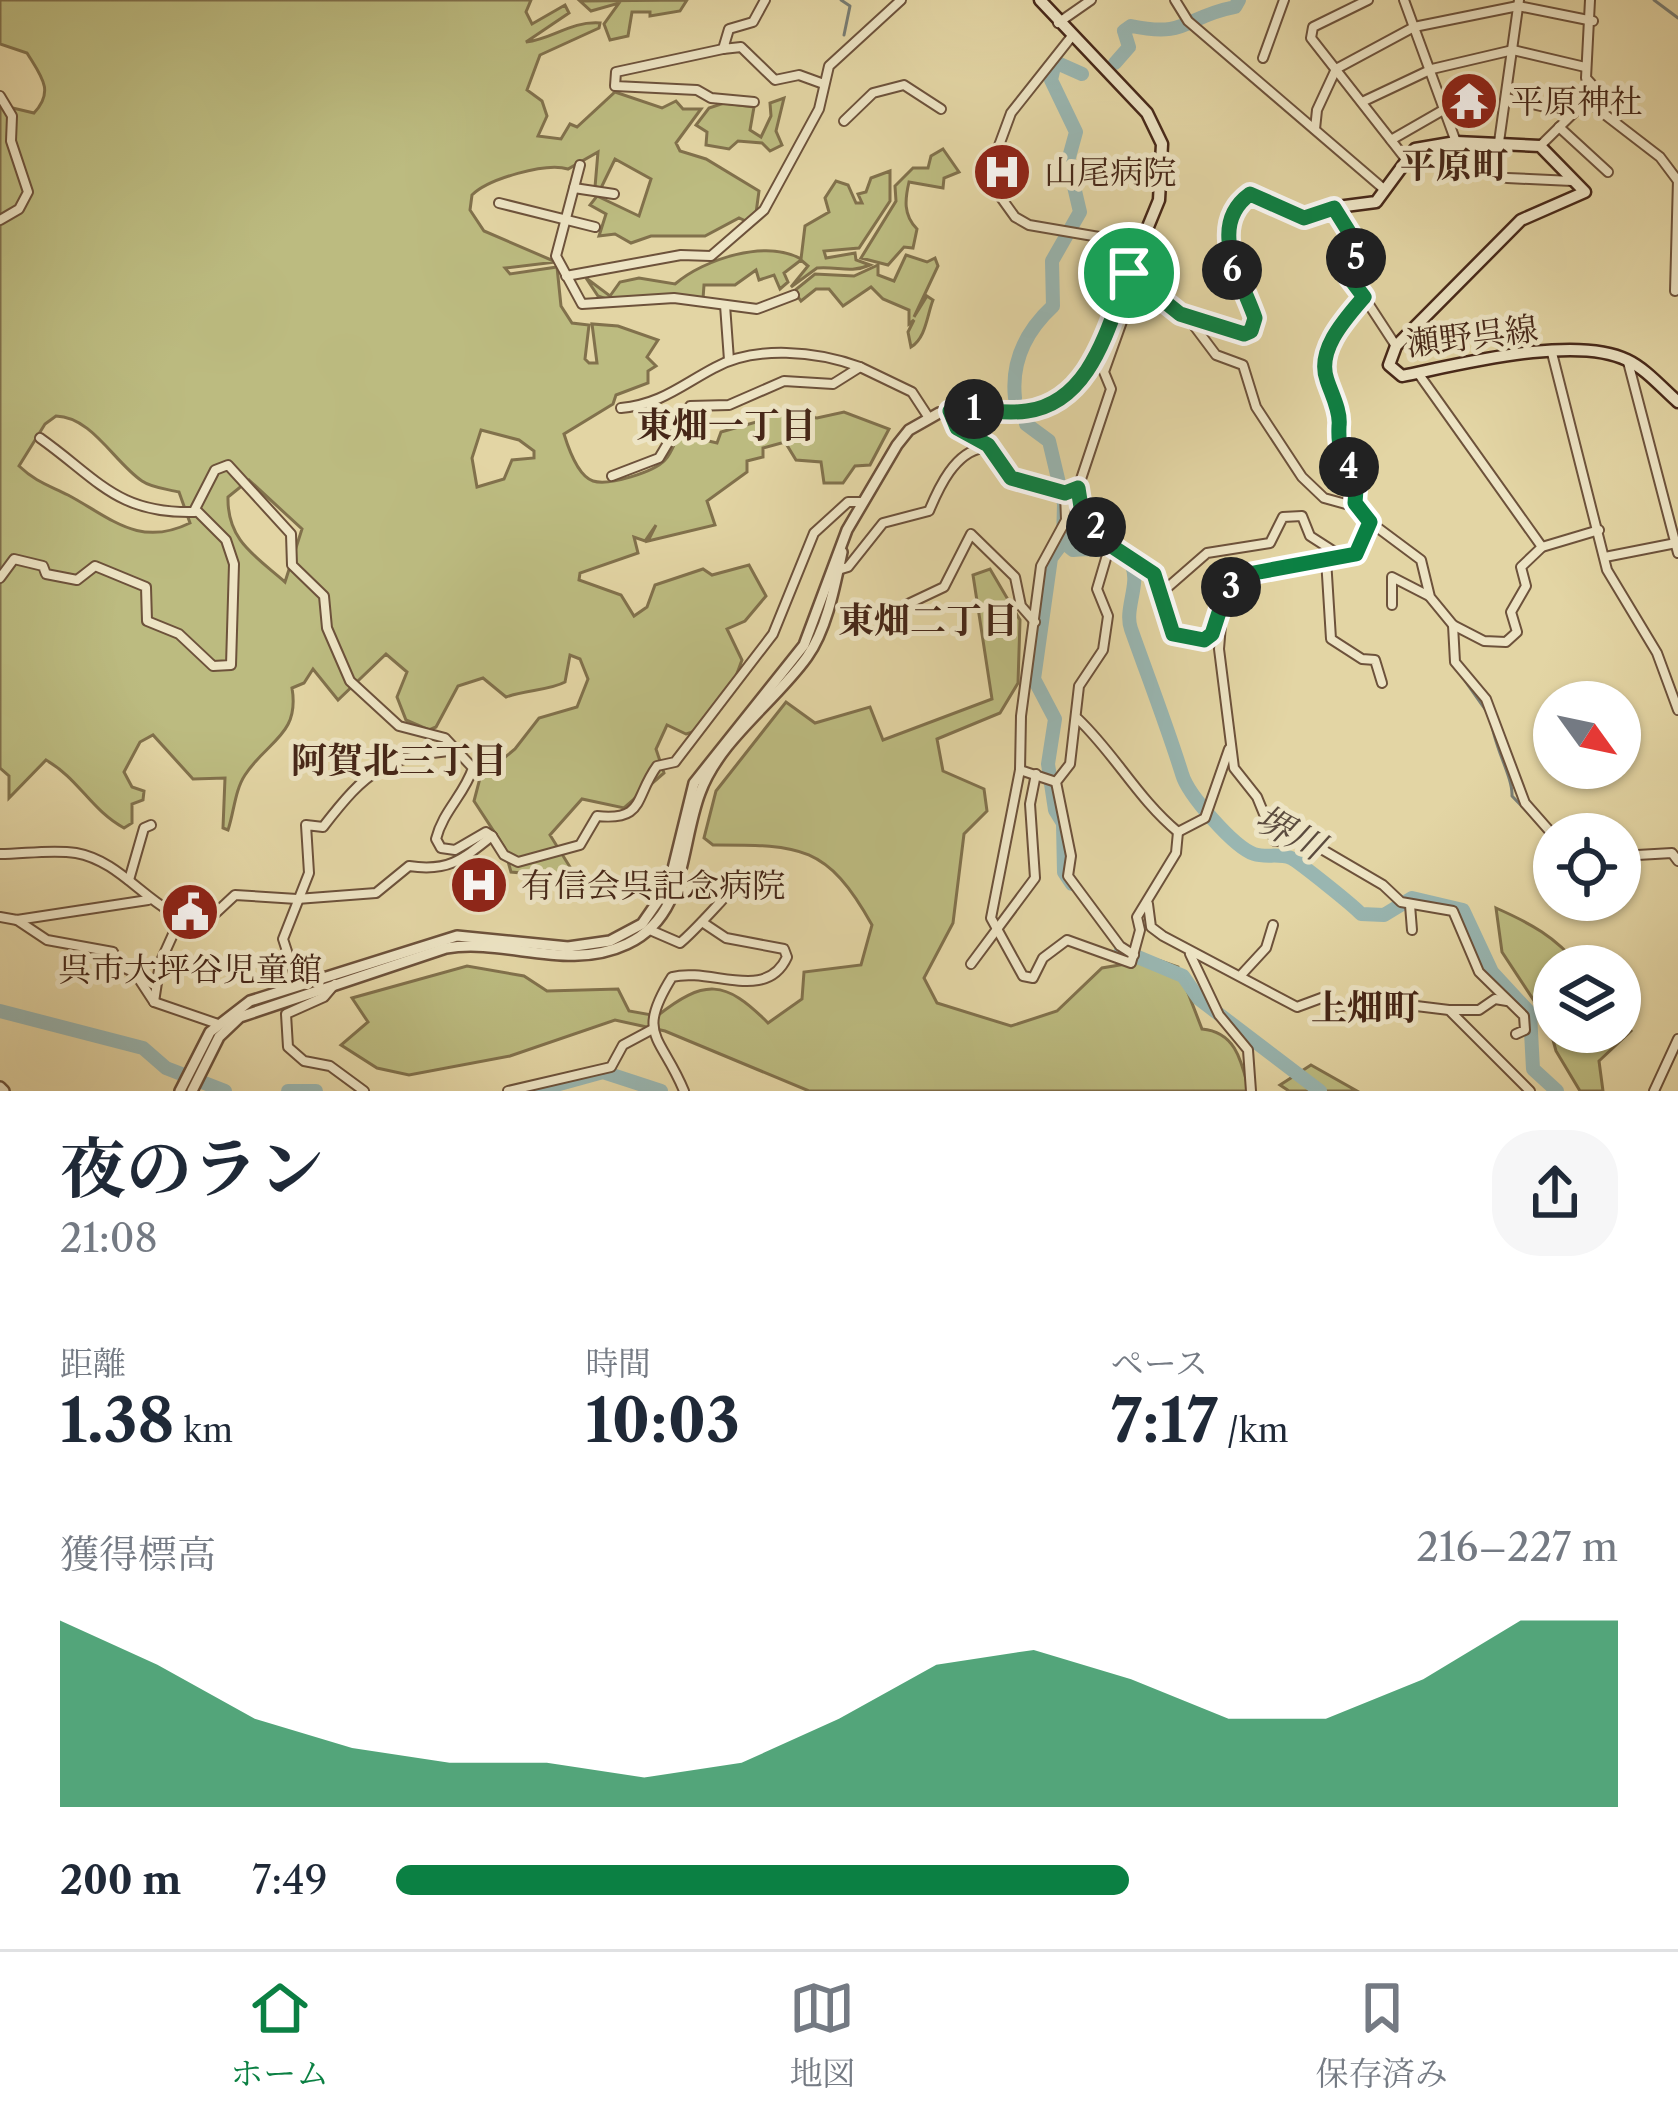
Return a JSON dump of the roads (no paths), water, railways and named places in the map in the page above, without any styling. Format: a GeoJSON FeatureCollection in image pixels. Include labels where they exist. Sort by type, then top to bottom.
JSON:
{"type":"FeatureCollection","features":[{"type":"Feature","properties":{"kind":"main road"},"geometry":{"type":"LineString","coordinates":[[1040,0],[1147,113],[1162,144],[1164,178],[1129,273],[1189,319],[1244,334],[1256,324],[1231,268],[1231,221],[1239,201],[1250,194],[1304,218],[1376,202],[1414,149],[1456,142],[1540,146],[1580,181]]}},
{"type":"Feature","properties":{"kind":"main road","name":"瀬野呉線"},"geometry":{"type":"LineString","coordinates":[[1580,181],[1585,192],[1578,199],[1521,220],[1396,346],[1388,360],[1393,372],[1418,373],[1480,357],[1552,352],[1628,360]]}},
{"type":"Feature","properties":{"kind":"main road"},"geometry":{"type":"LineString","coordinates":[[1628,360],[1678,402]]}},
{"type":"Feature","properties":{"kind":"street"},"geometry":{"type":"LineString","coordinates":[[723,49],[729,29],[753,22],[765,0]]}},
{"type":"Feature","properties":{"kind":"street"},"geometry":{"type":"LineString","coordinates":[[566,276],[680,255],[711,256],[724,247],[764,210],[819,109],[821,83],[829,66],[901,0]]}},
{"type":"Feature","properties":{"kind":"street"},"geometry":{"type":"LineString","coordinates":[[1058,22],[1090,0]]}},
{"type":"Feature","properties":{"kind":"street"},"geometry":{"type":"LineString","coordinates":[[1174,0],[1188,21],[1386,191]]}},
{"type":"Feature","properties":{"kind":"street"},"geometry":{"type":"LineString","coordinates":[[1263,58],[1284,0]]}},
{"type":"Feature","properties":{"kind":"street"},"geometry":{"type":"LineString","coordinates":[[1368,0],[1313,27],[1311,38],[1405,158]]}},
{"type":"Feature","properties":{"kind":"street"},"geometry":{"type":"LineString","coordinates":[[1404,0],[1456,142]]}},
{"type":"Feature","properties":{"kind":"street"},"geometry":{"type":"LineString","coordinates":[[1540,146],[1597,90],[1586,77],[1593,22],[1590,0]]}},
{"type":"Feature","properties":{"kind":"street"},"geometry":{"type":"LineString","coordinates":[[1315,129],[1317,110],[1336,69],[1414,28],[1519,3],[1593,22]]}},
{"type":"Feature","properties":{"kind":"street"},"geometry":{"type":"LineString","coordinates":[[1499,142],[1519,3]]}},
{"type":"Feature","properties":{"kind":"street"},"geometry":{"type":"LineString","coordinates":[[1072,36],[1011,113],[987,178],[1006,206],[1029,225],[1141,244]]}},
{"type":"Feature","properties":{"kind":"street"},"geometry":{"type":"LineString","coordinates":[[754,102],[711,98],[697,90],[616,86],[616,72],[741,47],[775,80],[800,75],[821,83]]}},
{"type":"Feature","properties":{"kind":"street"},"geometry":{"type":"LineString","coordinates":[[1362,102],[1432,69],[1513,50],[1586,67]]}},
{"type":"Feature","properties":{"kind":"street"},"geometry":{"type":"LineString","coordinates":[[844,121],[873,93],[904,85],[941,110]]}},
{"type":"Feature","properties":{"kind":"street"},"geometry":{"type":"LineString","coordinates":[[0,96],[12,116],[11,141],[28,192],[20,209],[0,220]]}},
{"type":"Feature","properties":{"kind":"street"},"geometry":{"type":"LineString","coordinates":[[1506,98],[1573,113]]}},
{"type":"Feature","properties":{"kind":"street"},"geometry":{"type":"LineString","coordinates":[[1586,100],[1660,157],[1678,180],[1675,291]]}},
{"type":"Feature","properties":{"kind":"street"},"geometry":{"type":"LineString","coordinates":[[1391,140],[1445,109]]}},
{"type":"Feature","properties":{"kind":"street"},"geometry":{"type":"LineString","coordinates":[[1559,127],[1608,172]]}},
{"type":"Feature","properties":{"kind":"street"},"geometry":{"type":"LineString","coordinates":[[580,165],[556,256],[582,304],[674,298],[757,309],[794,295]]}},
{"type":"Feature","properties":{"kind":"street"},"geometry":{"type":"LineString","coordinates":[[1507,178],[1580,181]]}},
{"type":"Feature","properties":{"kind":"street"},"geometry":{"type":"LineString","coordinates":[[574,188],[614,194]]}},
{"type":"Feature","properties":{"kind":"street"},"geometry":{"type":"LineString","coordinates":[[499,203],[595,227]]}},
{"type":"Feature","properties":{"kind":"street"},"geometry":{"type":"LineString","coordinates":[[1334,208],[1359,248],[1349,277],[1396,346]]}},
{"type":"Feature","properties":{"kind":"street"},"geometry":{"type":"LineString","coordinates":[[186,1091],[218,1024],[250,1001],[457,936],[568,947],[610,941],[643,924],[669,885],[694,783],[804,645],[848,530],[897,445],[929,418],[950,411],[1026,411],[1056,401],[1090,366],[1129,273]]}},
{"type":"Feature","properties":{"kind":"street"},"geometry":{"type":"LineString","coordinates":[[1355,503],[1359,482],[1340,454],[1335,436],[1340,425],[1324,367],[1342,323],[1364,297]]}},
{"type":"Feature","properties":{"kind":"street"},"geometry":{"type":"LineString","coordinates":[[725,305],[729,360]]}},
{"type":"Feature","properties":{"kind":"street"},"geometry":{"type":"LineString","coordinates":[[1115,308],[1124,316],[1104,372],[1111,389],[1078,488],[1081,507],[1110,545],[1147,566],[1173,634],[1204,640],[1221,612]]}},
{"type":"Feature","properties":{"kind":"street"},"geometry":{"type":"LineString","coordinates":[[1189,319],[1216,355],[1243,365],[1256,407],[1316,493],[1355,503],[1370,522],[1421,560],[1430,597]]}},
{"type":"Feature","properties":{"kind":"street"},"geometry":{"type":"LineString","coordinates":[[1552,352],[1605,557],[1657,653],[1678,710]]}},
{"type":"Feature","properties":{"kind":"street"},"geometry":{"type":"LineString","coordinates":[[621,408],[659,402],[729,360],[816,353],[912,392],[929,418]]}},
{"type":"Feature","properties":{"kind":"street"},"geometry":{"type":"LineString","coordinates":[[1605,557],[1677,548],[1628,360]]}},
{"type":"Feature","properties":{"kind":"street"},"geometry":{"type":"LineString","coordinates":[[612,476],[658,458],[690,406],[729,405],[784,381],[833,384],[860,367]]}},
{"type":"Feature","properties":{"kind":"street"},"geometry":{"type":"LineString","coordinates":[[1418,373],[1542,547]]}},
{"type":"Feature","properties":{"kind":"street"},"geometry":{"type":"LineString","coordinates":[[950,411],[957,428],[988,445],[1000,462]]}},
{"type":"Feature","properties":{"kind":"street"},"geometry":{"type":"LineString","coordinates":[[0,578],[14,559],[25,558],[43,566],[46,574],[77,580],[95,566],[146,587],[147,621],[179,634],[213,666],[231,665],[234,564],[226,540],[195,512],[148,511],[115,499],[40,438]]}},
{"type":"Feature","properties":{"kind":"street"},"geometry":{"type":"LineString","coordinates":[[838,570],[848,567],[884,523],[929,511],[934,494],[966,453],[983,448],[1021,483],[1065,493],[1078,488]]}},
{"type":"Feature","properties":{"kind":"street"},"geometry":{"type":"LineString","coordinates":[[195,512],[215,470],[231,467],[291,534],[292,565],[324,596],[327,628],[350,681],[399,726],[445,738],[473,768],[466,788],[440,822],[436,839],[441,848],[455,850],[486,832],[504,855],[518,862],[580,844],[597,816],[622,819],[630,814],[657,766],[675,762],[773,634],[814,532],[848,502],[863,502]]}},
{"type":"Feature","properties":{"kind":"street"},"geometry":{"type":"LineString","coordinates":[[1065,493],[1066,520],[1041,566],[1021,716],[1020,770],[997,871],[991,922],[1028,981],[1043,958],[1067,940],[1127,964],[1134,955],[1137,917],[1176,853],[1178,832]]}},
{"type":"Feature","properties":{"kind":"street"},"geometry":{"type":"LineString","coordinates":[[1160,594],[1207,553],[1270,543],[1283,518],[1302,516],[1310,536],[1338,554]]}},
{"type":"Feature","properties":{"kind":"street"},"geometry":{"type":"LineString","coordinates":[[1178,832],[1205,818],[1230,747],[1233,725],[1219,649],[1223,600],[1243,575],[1275,567],[1298,569],[1338,554],[1356,554],[1370,522]]}},
{"type":"Feature","properties":{"kind":"street"},"geometry":{"type":"LineString","coordinates":[[186,1091],[219,1037],[240,1017],[336,982],[462,945],[563,956],[610,950],[650,930],[674,894],[701,788],[807,658],[848,530]]}},
{"type":"Feature","properties":{"kind":"street"},"geometry":{"type":"LineString","coordinates":[[1392,605],[1392,577],[1430,597],[1453,625],[1484,641],[1513,640],[1517,632],[1514,600],[1526,586],[1521,567],[1542,547],[1599,530]]}},
{"type":"Feature","properties":{"kind":"street"},"geometry":{"type":"LineString","coordinates":[[882,625],[887,614],[944,587],[971,534],[1015,578],[1021,606],[1036,623]]}},
{"type":"Feature","properties":{"kind":"street"},"geometry":{"type":"LineString","coordinates":[[1110,545],[1097,589],[1108,616],[1103,650],[1079,686],[1070,764],[1056,782],[1071,856],[1068,875],[1123,949],[1134,955]]}},
{"type":"Feature","properties":{"kind":"street"},"geometry":{"type":"LineString","coordinates":[[1326,559],[1331,639],[1362,659],[1375,660],[1382,683]]}},
{"type":"Feature","properties":{"kind":"street"},"geometry":{"type":"LineString","coordinates":[[1453,625],[1455,662],[1486,700],[1525,802],[1534,813]]}},
{"type":"Feature","properties":{"kind":"street"},"geometry":{"type":"LineString","coordinates":[[1078,719],[1110,751],[1154,813],[1178,832]]}},
{"type":"Feature","properties":{"kind":"street"},"geometry":{"type":"LineString","coordinates":[[1230,747],[1234,768],[1257,797],[1275,841],[1306,840],[1410,905],[1423,902],[1453,911],[1479,972],[1524,1016],[1525,1030],[1516,1034]]}},
{"type":"Feature","properties":{"kind":"street"},"geometry":{"type":"LineString","coordinates":[[298,985],[284,939],[309,873],[306,825],[323,827],[375,769],[406,754],[459,750]]}},
{"type":"Feature","properties":{"kind":"street"},"geometry":{"type":"LineString","coordinates":[[1020,770],[1056,782]]}},
{"type":"Feature","properties":{"kind":"street"},"geometry":{"type":"LineString","coordinates":[[971,964],[1036,878],[1030,804],[1036,774]]}},
{"type":"Feature","properties":{"kind":"street"},"geometry":{"type":"LineString","coordinates":[[129,880],[144,828],[151,825]]}},
{"type":"Feature","properties":{"kind":"street"},"geometry":{"type":"LineString","coordinates":[[0,854],[78,853],[129,880],[179,921],[205,923],[235,895],[297,899],[376,893],[409,866],[438,871],[457,864],[492,836]]}},
{"type":"Feature","properties":{"kind":"street"},"geometry":{"type":"LineString","coordinates":[[1641,855],[1672,853],[1678,861]]}},
{"type":"Feature","properties":{"kind":"street"},"geometry":{"type":"LineString","coordinates":[[650,930],[680,943],[714,904],[738,886],[742,874]]}},
{"type":"Feature","properties":{"kind":"street"},"geometry":{"type":"LineString","coordinates":[[0,917],[17,920],[149,900]]}},
{"type":"Feature","properties":{"kind":"street"},"geometry":{"type":"LineString","coordinates":[[1148,902],[1151,927],[1189,953],[1219,1015],[1236,1029],[1248,1050],[1251,1091]]}},
{"type":"Feature","properties":{"kind":"street"},"geometry":{"type":"LineString","coordinates":[[1410,905],[1412,930]]}},
{"type":"Feature","properties":{"kind":"street"},"geometry":{"type":"LineString","coordinates":[[17,920],[47,940],[112,952],[118,965],[135,973],[154,1002],[218,1024]]}},
{"type":"Feature","properties":{"kind":"street"},"geometry":{"type":"LineString","coordinates":[[154,1002],[160,963],[179,921]]}},
{"type":"Feature","properties":{"kind":"street"},"geometry":{"type":"LineString","coordinates":[[683,1091],[651,1030],[650,1017],[672,977],[706,972],[747,984],[770,978],[787,957],[784,949],[726,938],[702,922]]}},
{"type":"Feature","properties":{"kind":"street"},"geometry":{"type":"LineString","coordinates":[[1243,974],[1266,948],[1273,925]]}},
{"type":"Feature","properties":{"kind":"street"},"geometry":{"type":"LineString","coordinates":[[1189,953],[1204,954],[1297,1007],[1324,997],[1338,1007],[1395,995],[1408,1005],[1449,1010],[1509,1001]]}},
{"type":"Feature","properties":{"kind":"street"},"geometry":{"type":"LineString","coordinates":[[336,982],[324,997],[286,1014],[288,1047],[304,1061],[330,1066],[364,1091]]}},
{"type":"Feature","properties":{"kind":"street"},"geometry":{"type":"LineString","coordinates":[[1449,1010],[1531,1091]]}},
{"type":"Feature","properties":{"kind":"street"},"geometry":{"type":"LineString","coordinates":[[508,1091],[610,1067],[623,1045],[651,1030]]}},
{"type":"Feature","properties":{"kind":"street"},"geometry":{"type":"LineString","coordinates":[[1654,1091],[1674,1059],[1678,1039]]}},
{"type":"Feature","properties":{"kind":"street"},"geometry":{"type":"LineString","coordinates":[[186,1091],[190,1078]]}},
{"type":"Feature","properties":{"kind":"waterway"},"geometry":{"type":"LineString","coordinates":[[841,0],[850,6],[844,35]]}},
{"type":"Feature","properties":{"kind":"waterway","name":"堺川"},"geometry":{"type":"LineString","coordinates":[[1115,63],[1129,47],[1124,31],[1131,26],[1176,28],[1235,7],[1239,0]]}},
{"type":"Feature","properties":{"kind":"waterway"},"geometry":{"type":"LineString","coordinates":[[1654,0],[1678,18]]}},
{"type":"Feature","properties":{"kind":"waterway","name":"堺川"},"geometry":{"type":"LineString","coordinates":[[1015,398],[1023,347],[1053,306],[1052,261],[1080,212],[1068,161],[1076,132],[1051,80],[1055,62],[1082,74]]}},
{"type":"Feature","properties":{"kind":"waterway","name":"堺川"},"geometry":{"type":"LineString","coordinates":[[1026,424],[1049,441],[1064,504],[1063,542],[1073,550],[1114,553],[1132,566],[1131,629],[1182,774],[1202,807],[1245,849],[1291,858],[1361,914],[1384,915],[1412,898],[1463,910],[1492,972],[1530,1013],[1533,1069],[1557,1091]]}},
{"type":"Feature","properties":{"kind":"waterway","name":"堺川"},"geometry":{"type":"LineString","coordinates":[[1063,542],[1051,558],[1034,679],[1055,719],[1048,764],[1055,810],[1063,823],[1064,872],[1072,884]]}},
{"type":"Feature","properties":{"kind":"waterway"},"geometry":{"type":"LineString","coordinates":[[1458,671],[1487,712]]}},
{"type":"Feature","properties":{"kind":"waterway"},"geometry":{"type":"LineString","coordinates":[[1491,720],[1512,796],[1533,818]]}},
{"type":"Feature","properties":{"kind":"waterway","name":"堺川"},"geometry":{"type":"LineString","coordinates":[[1121,950],[1183,976],[1199,999],[1320,1091]]}},
{"type":"Feature","properties":{"kind":"waterway"},"geometry":{"type":"LineString","coordinates":[[0,1011],[143,1048],[166,1068],[225,1091]]}},
{"type":"Feature","properties":{"kind":"waterway"},"geometry":{"type":"LineString","coordinates":[[534,1091],[603,1072],[661,1091]]}},
{"type":"Feature","properties":{"kind":"waterway"},"geometry":{"type":"LineString","coordinates":[[288,1091],[316,1091]]}},
{"type":"Feature","properties":{"kind":"place","name":"平原神社"},"geometry":{"type":"Point","coordinates":[1469,101]}},
{"type":"Feature","properties":{"kind":"place","name":"山尾病院"},"geometry":{"type":"Point","coordinates":[1002,172]}},
{"type":"Feature","properties":{"kind":"place","name":"有信会呉記念病院"},"geometry":{"type":"Point","coordinates":[479,885]}},
{"type":"Feature","properties":{"kind":"place","name":"呉市大坪谷児童館"},"geometry":{"type":"Point","coordinates":[190,912]}},
{"type":"Feature","properties":{"kind":"district","name":"平原町"},"geometry":{"type":"Point","coordinates":[1454,165]}},
{"type":"Feature","properties":{"kind":"district","name":"東畑一丁目"},"geometry":{"type":"Point","coordinates":[726,425]}},
{"type":"Feature","properties":{"kind":"district","name":"東畑二丁目"},"geometry":{"type":"Point","coordinates":[928,620]}},
{"type":"Feature","properties":{"kind":"district","name":"阿賀北三丁目"},"geometry":{"type":"Point","coordinates":[399,760]}},
{"type":"Feature","properties":{"kind":"district","name":"上畑町"},"geometry":{"type":"Point","coordinates":[1365,1007]}}]}
